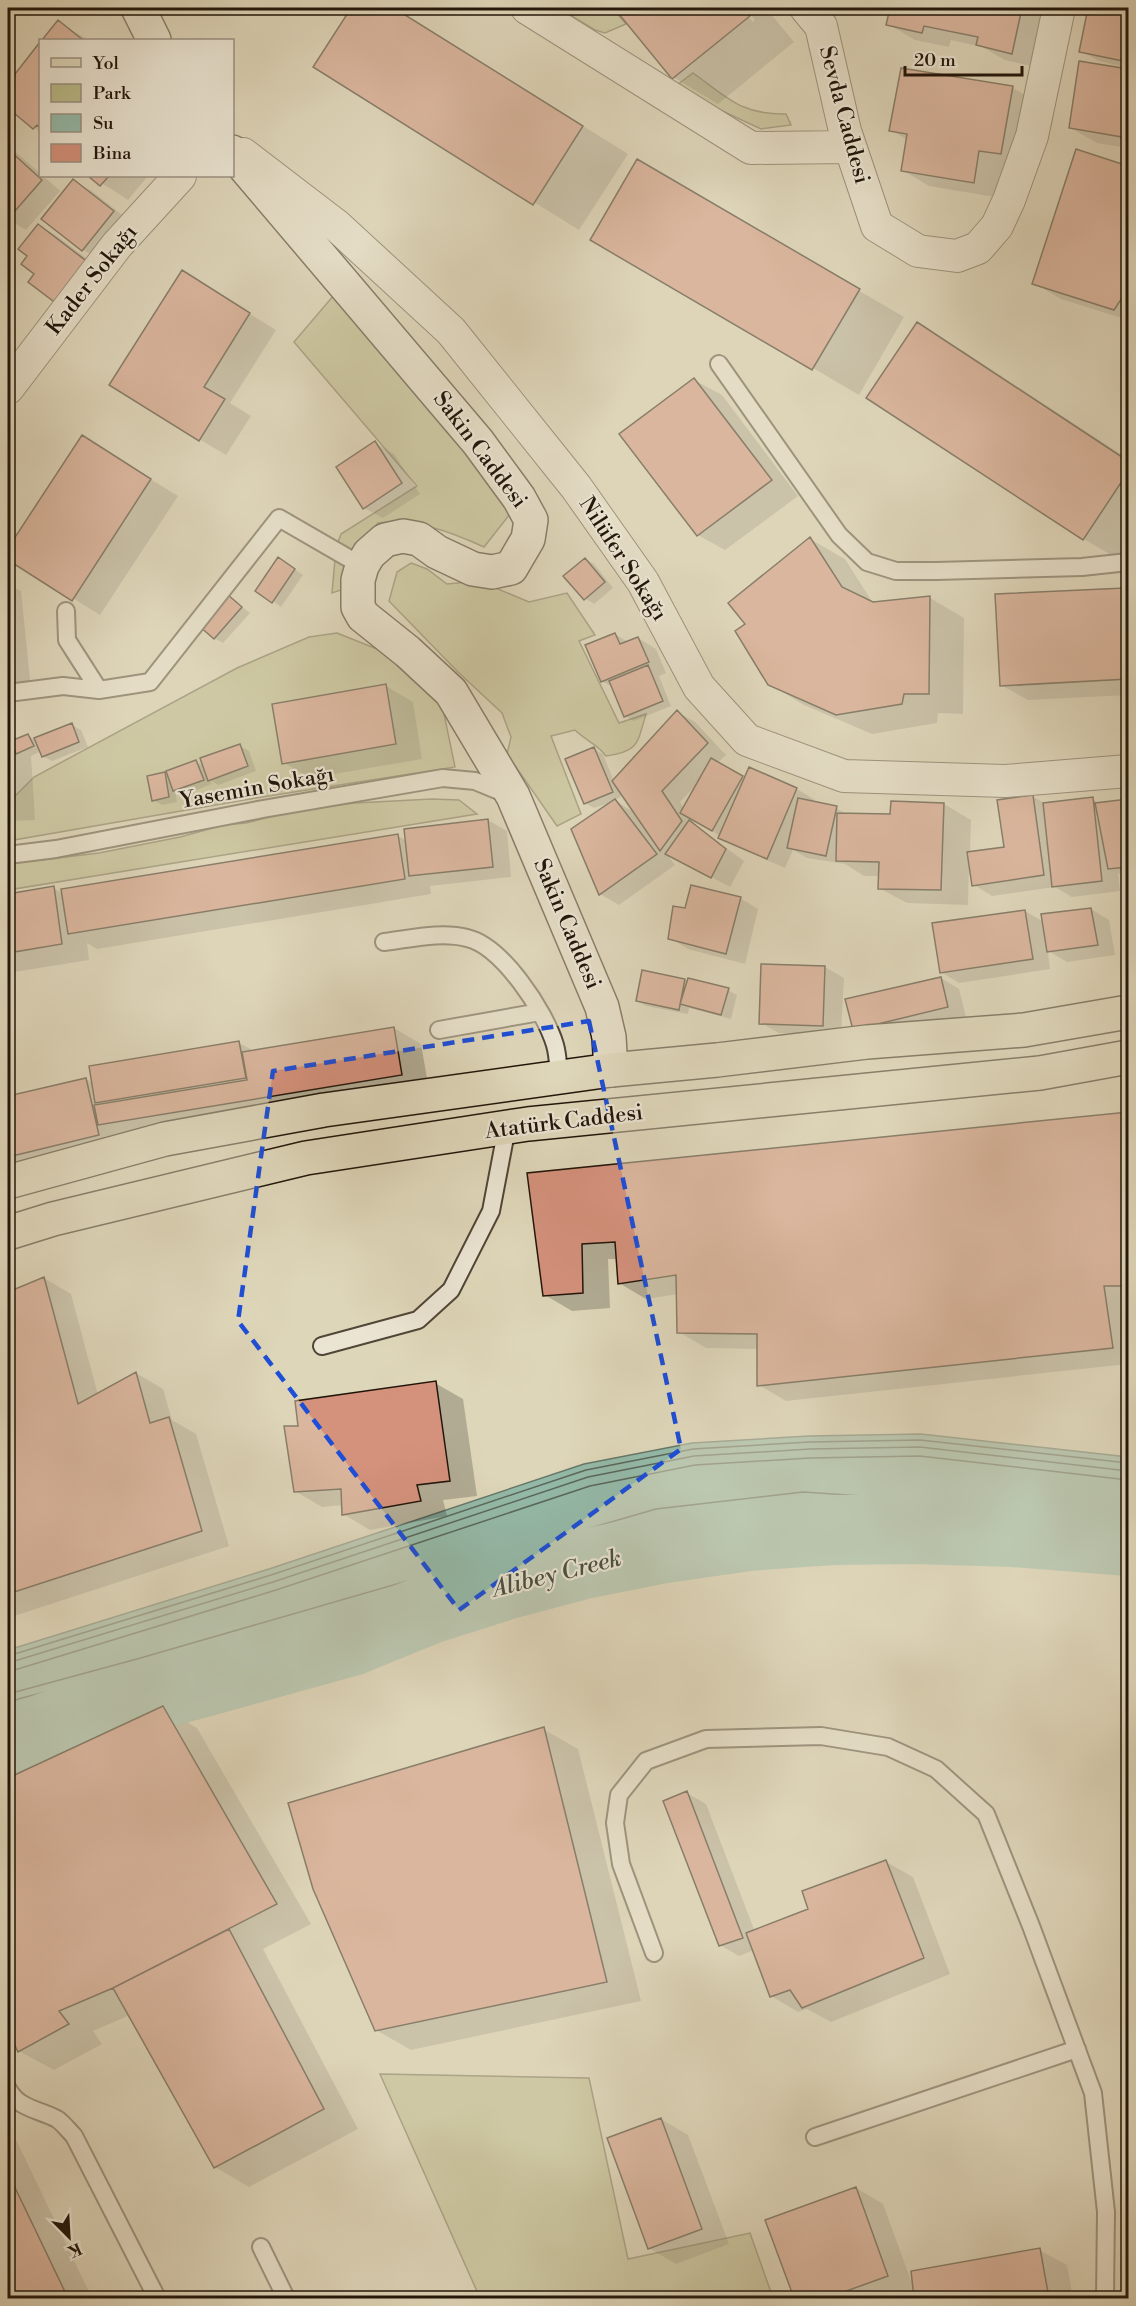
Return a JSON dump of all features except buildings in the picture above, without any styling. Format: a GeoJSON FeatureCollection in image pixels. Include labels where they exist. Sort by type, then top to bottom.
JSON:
{"type":"FeatureCollection","features":[{"type":"Feature","properties":{"kind":"main road","name":"Atatürk Caddesi"},"geometry":{"type":"LineString","coordinates":[[8,1182],[165,1139],[324,1110],[611,1070],[867,1042],[1024,1030],[1128,1012]]}},
{"type":"Feature","properties":{"kind":"main road","name":"Atatürk Caddesi"},"geometry":{"type":"LineString","coordinates":[[8,1233],[53,1219],[306,1158],[507,1127],[1040,1073],[1128,1057]]}},
{"type":"Feature","properties":{"kind":"main road"},"geometry":{"type":"LineString","coordinates":[[611,1070],[611,1116]]}},
{"type":"Feature","properties":{"kind":"street"},"geometry":{"type":"LineString","coordinates":[[138,8],[154,39]]}},
{"type":"Feature","properties":{"kind":"street"},"geometry":{"type":"LineString","coordinates":[[527,8],[751,148],[850,147]]}},
{"type":"Feature","properties":{"kind":"street","name":"Sevda Caddesi"},"geometry":{"type":"LineString","coordinates":[[817,14],[850,147],[877,226],[918,251],[957,256],[978,248],[997,226],[1009,200],[1032,136],[1059,8]]}},
{"type":"Feature","properties":{"kind":"street","name":"Nilüfer Sokağı"},"geometry":{"type":"LineString","coordinates":[[234,148],[337,226],[451,331],[576,487],[643,582],[699,687],[747,740],[844,776],[1005,781],[1128,771]]}},
{"type":"Feature","properties":{"kind":"street","name":"Sakin Caddesi"},"geometry":{"type":"LineString","coordinates":[[234,154],[478,442],[519,498],[531,520],[528,539],[511,568],[492,572],[473,569],[437,552],[419,539],[404,536],[385,540],[369,554],[362,566],[358,580],[358,607],[363,616],[408,652],[451,692],[513,796],[602,1007],[609,1037],[611,1070]]}},
{"type":"Feature","properties":{"kind":"street","name":"Kader Sokağı"},"geometry":{"type":"LineString","coordinates":[[8,388],[117,245],[179,177]]}},
{"type":"Feature","properties":{"kind":"lane"},"geometry":{"type":"LineString","coordinates":[[719,364],[839,535],[867,562],[896,570],[936,571],[1082,567],[1128,562]]}},
{"type":"Feature","properties":{"kind":"lane"},"geometry":{"type":"LineString","coordinates":[[8,693],[63,686],[99,690],[150,682],[279,518],[362,566]]}},
{"type":"Feature","properties":{"kind":"lane"},"geometry":{"type":"LineString","coordinates":[[66,611],[67,640],[99,690]]}},
{"type":"Feature","properties":{"kind":"lane","name":"Yasemin Sokağı"},"geometry":{"type":"LineString","coordinates":[[8,855],[56,849],[263,808],[443,778],[475,781],[513,796]]}},
{"type":"Feature","properties":{"kind":"lane"},"geometry":{"type":"LineString","coordinates":[[384,942],[446,935],[469,938],[495,954],[516,977],[540,1012],[555,1046],[559,1077]]}},
{"type":"Feature","properties":{"kind":"lane"},"geometry":{"type":"LineString","coordinates":[[439,1030],[540,1012]]}},
{"type":"Feature","properties":{"kind":"lane"},"geometry":{"type":"LineString","coordinates":[[322,1346],[418,1320],[451,1290],[491,1212],[507,1127]]}},
{"type":"Feature","properties":{"kind":"lane"},"geometry":{"type":"LineString","coordinates":[[654,1953],[621,1864],[615,1823],[619,1795],[646,1761],[706,1739],[821,1736],[888,1747],[936,1769],[986,1814],[1031,1926],[1093,2093],[1106,2212],[1105,2298]]}},
{"type":"Feature","properties":{"kind":"lane"},"geometry":{"type":"LineString","coordinates":[[815,2136],[1077,2049]]}},
{"type":"Feature","properties":{"kind":"lane"},"geometry":{"type":"LineString","coordinates":[[8,2089],[13,2099],[31,2110],[58,2120],[74,2136],[157,2298]]}},
{"type":"Feature","properties":{"kind":"lane"},"geometry":{"type":"LineString","coordinates":[[261,2247],[286,2298]]}},
{"type":"Feature","properties":{"kind":"highlighted area"},"geometry":{"type":"Polygon","coordinates":[[[589,1021],[681,1449],[459,1610],[238,1321],[273,1071],[589,1021]]]}},
{"type":"Feature","properties":{"kind":"green space"},"geometry":{"type":"Polygon","coordinates":[[[558,8],[612,8],[626,24],[605,33],[595,30],[558,8]]]}},
{"type":"Feature","properties":{"kind":"green space"},"geometry":{"type":"Polygon","coordinates":[[[693,73],[735,103],[746,108],[770,114],[786,114],[791,125],[761,129],[673,88],[693,73]]]}},
{"type":"Feature","properties":{"kind":"green space"},"geometry":{"type":"Polygon","coordinates":[[[334,295],[360,295],[510,514],[484,547],[446,531],[419,524],[378,523],[352,558],[347,588],[332,593],[336,548],[341,534],[417,486],[294,342],[334,295]]]}},
{"type":"Feature","properties":{"kind":"green space"},"geometry":{"type":"Polygon","coordinates":[[[411,563],[427,569],[447,584],[479,581],[529,602],[567,593],[595,635],[579,641],[619,723],[646,714],[635,744],[617,754],[606,756],[575,730],[551,736],[581,814],[557,826],[507,754],[511,737],[502,713],[458,672],[389,601],[397,572],[411,563]]]}},
{"type":"Feature","properties":{"kind":"green space"},"geometry":{"type":"Polygon","coordinates":[[[337,633],[382,651],[424,685],[443,709],[455,767],[256,798],[8,841],[8,803],[34,777],[237,668],[309,637],[337,633]]]}},
{"type":"Feature","properties":{"kind":"green space"},"geometry":{"type":"Polygon","coordinates":[[[459,800],[477,814],[8,890],[8,864],[99,853],[180,837],[224,825],[246,823],[292,811],[355,803],[459,800]]]}},
{"type":"Feature","properties":{"kind":"green space"},"geometry":{"type":"Polygon","coordinates":[[[380,2074],[589,2078],[628,2259],[750,2233],[773,2298],[480,2298],[380,2074]]]}},
{"type":"Feature","properties":{"kind":"water"},"geometry":{"type":"Polygon","coordinates":[[[921,1434],[1128,1457],[1128,1539],[968,1525],[802,1515],[659,1531],[143,1681],[22,1712],[8,1719],[8,1650],[269,1569],[584,1464],[692,1443],[809,1436],[921,1434]]]}},
{"type":"Feature","properties":{"kind":"waterway","name":"Alibey Creek"},"geometry":{"type":"LineString","coordinates":[[8,1742],[73,1718],[351,1641],[427,1610],[505,1585],[584,1564],[665,1548],[748,1536],[832,1530],[916,1529],[1013,1532],[1128,1541]]}}]}
